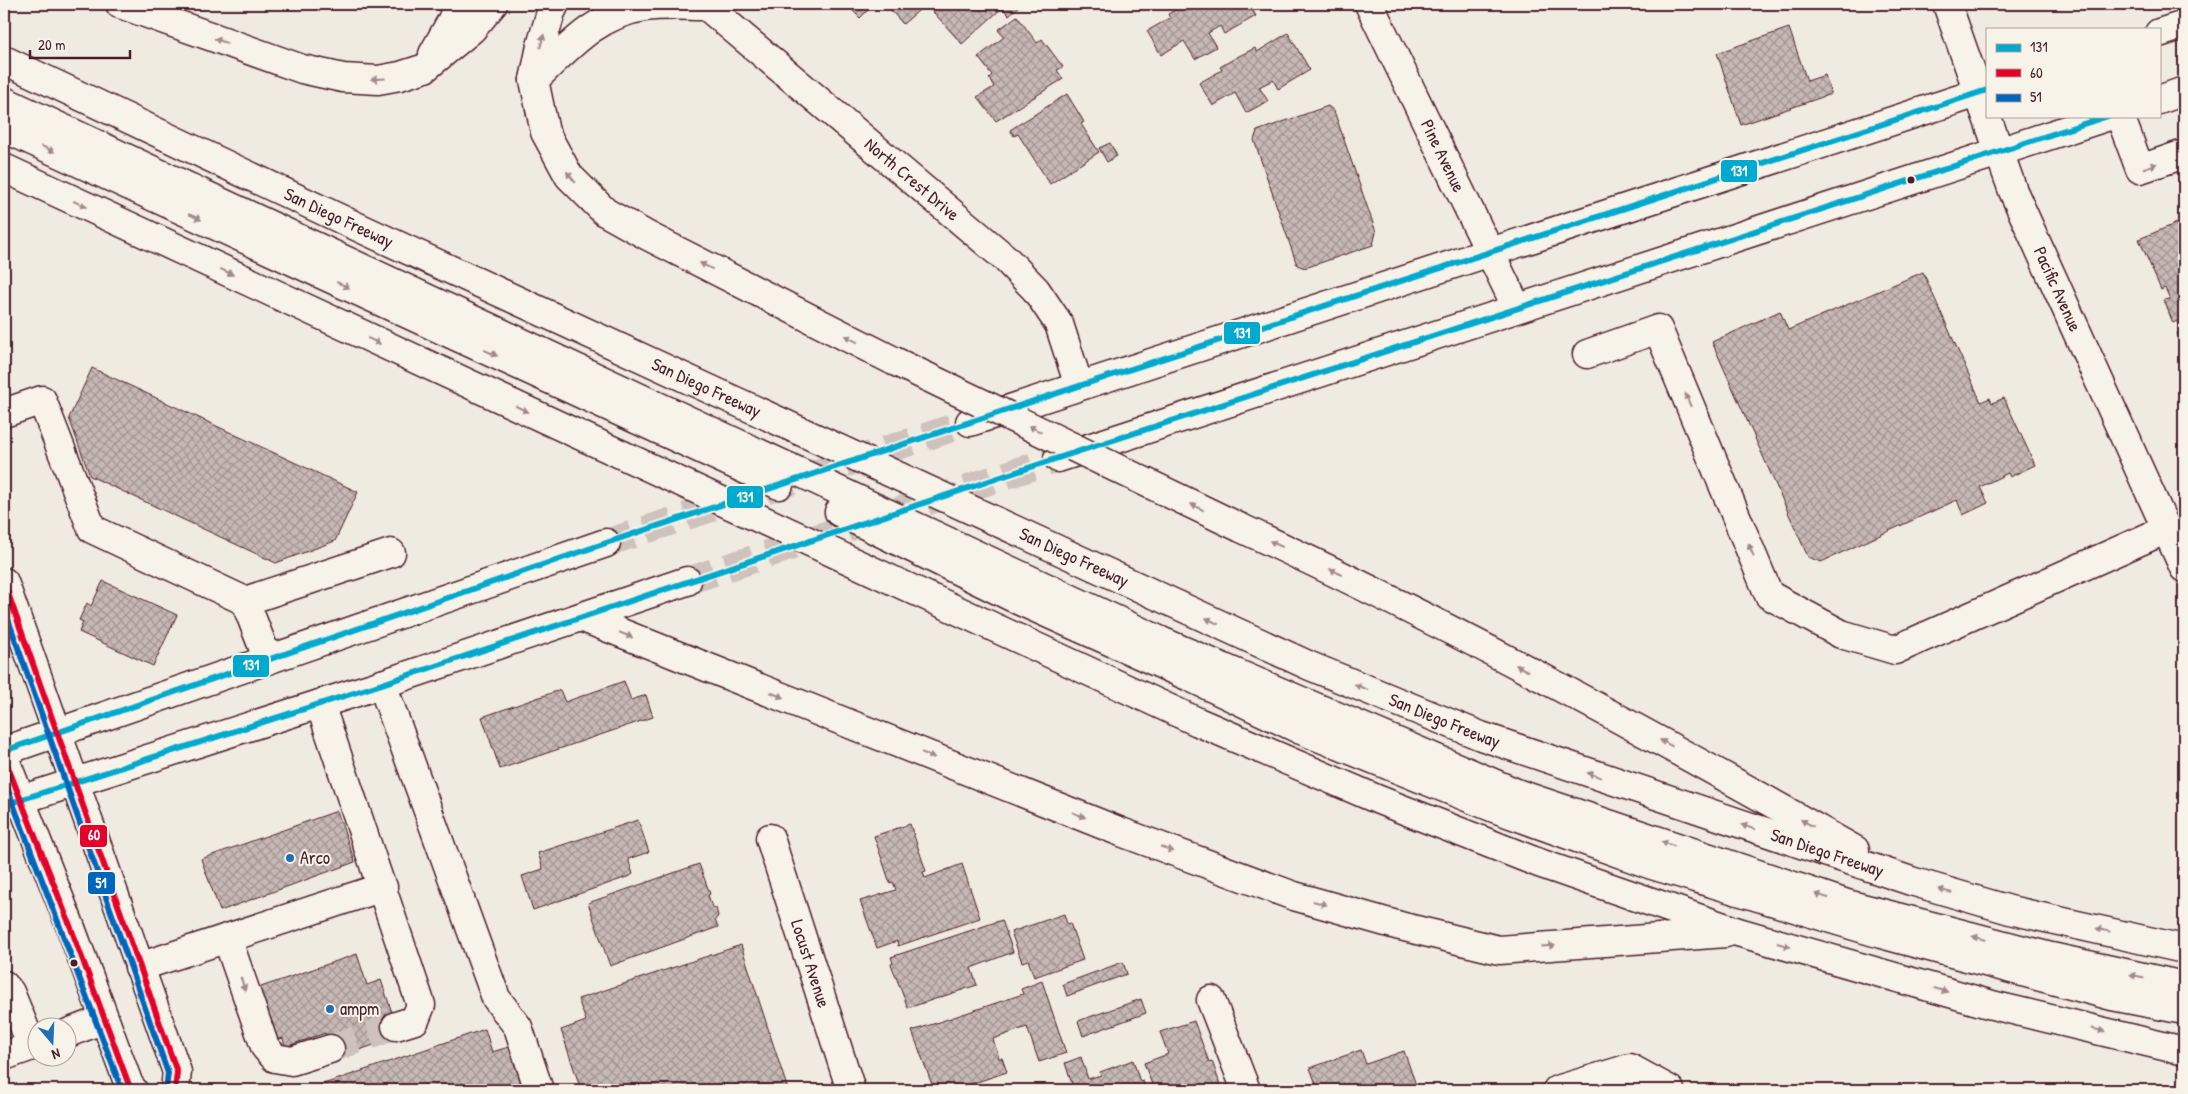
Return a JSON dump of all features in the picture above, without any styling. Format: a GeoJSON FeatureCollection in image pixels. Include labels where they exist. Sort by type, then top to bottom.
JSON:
{"type":"FeatureCollection","features":[{"type":"Feature","properties":{"kind":"main road"},"geometry":{"type":"LineString","coordinates":[[120,4],[294,66],[343,78],[378,80],[400,76],[425,68],[472,29],[493,4]]}},
{"type":"Feature","properties":{"kind":"main road"},"geometry":{"type":"LineString","coordinates":[[425,68],[452,20],[458,4]]}},
{"type":"Feature","properties":{"kind":"main road"},"geometry":{"type":"LineString","coordinates":[[555,4],[541,46],[534,80],[546,132],[569,176],[605,212],[648,236],[894,361],[1362,585],[1675,748],[1911,882]]}},
{"type":"Feature","properties":{"kind":"main road","name":"Pine Avenue"},"geometry":{"type":"LineString","coordinates":[[1370,4],[1517,308]]}},
{"type":"Feature","properties":{"kind":"main road","name":"Pacific Avenue"},"geometry":{"type":"LineString","coordinates":[[1947,4],[1982,91],[1986,106]]}},
{"type":"Feature","properties":{"kind":"main road"},"geometry":{"type":"LineString","coordinates":[[534,80],[587,31],[604,19],[645,7],[705,5]]}},
{"type":"Feature","properties":{"kind":"main road","name":"North Crest Drive"},"geometry":{"type":"LineString","coordinates":[[705,5],[1005,258],[1036,290],[1060,324],[1079,386]]}},
{"type":"Feature","properties":{"kind":"main road"},"geometry":{"type":"LineString","coordinates":[[2160,33],[2184,25]]}},
{"type":"Feature","properties":{"kind":"main road","name":"San Diego Freeway"},"geometry":{"type":"LineString","coordinates":[[4,60],[346,221],[1310,666],[1480,736],[1911,882],[2010,910],[2184,949]]}},
{"type":"Feature","properties":{"kind":"main road"},"geometry":{"type":"LineString","coordinates":[[970,422],[1982,91]]}},
{"type":"Feature","properties":{"kind":"main road"},"geometry":{"type":"LineString","coordinates":[[2160,100],[2184,91]]}},
{"type":"Feature","properties":{"kind":"main road"},"geometry":{"type":"LineString","coordinates":[[4,101],[1161,641],[1519,794],[1847,904],[2051,957],[2184,986]]}},
{"type":"Feature","properties":{"kind":"main road","name":"Pacific Avenue"},"geometry":{"type":"LineString","coordinates":[[1989,118],[1998,152],[2013,191],[2184,568]]}},
{"type":"Feature","properties":{"kind":"main road"},"geometry":{"type":"LineString","coordinates":[[1058,458],[2103,118]]}},
{"type":"Feature","properties":{"kind":"main road"},"geometry":{"type":"LineString","coordinates":[[2121,118],[2140,169],[2184,154]]}},
{"type":"Feature","properties":{"kind":"main road"},"geometry":{"type":"LineString","coordinates":[[4,128],[837,512],[1020,601],[1311,734],[1494,808],[1652,865],[1881,934],[2112,996],[2184,1010]]}},
{"type":"Feature","properties":{"kind":"main road"},"geometry":{"type":"LineString","coordinates":[[4,168],[1198,722],[1380,800],[1539,863],[1738,932],[1992,1005],[2184,1051]]}},
{"type":"Feature","properties":{"kind":"main road"},"geometry":{"type":"LineString","coordinates":[[1588,354],[1658,329],[1769,595],[1841,634],[1895,650],[2166,529]]}},
{"type":"Feature","properties":{"kind":"main road"},"geometry":{"type":"LineString","coordinates":[[4,413],[42,400],[92,529],[245,601],[391,553]]}},
{"type":"Feature","properties":{"kind":"main road"},"geometry":{"type":"LineString","coordinates":[[4,751],[606,543]]}},
{"type":"Feature","properties":{"kind":"main road"},"geometry":{"type":"LineString","coordinates":[[12,803],[74,781],[382,684],[687,581]]}},
{"type":"Feature","properties":{"kind":"main road"},"geometry":{"type":"LineString","coordinates":[[4,582],[177,1072],[175,1090]]}},
{"type":"Feature","properties":{"kind":"main road"},"geometry":{"type":"LineString","coordinates":[[245,601],[268,660]]}},
{"type":"Feature","properties":{"kind":"main road"},"geometry":{"type":"LineString","coordinates":[[580,617],[1121,832],[1294,896],[1400,926],[1499,950],[1738,932]]}},
{"type":"Feature","properties":{"kind":"main road"},"geometry":{"type":"LineString","coordinates":[[382,684],[496,998],[518,1027],[539,1090]]}},
{"type":"Feature","properties":{"kind":"main road"},"geometry":{"type":"LineString","coordinates":[[320,704],[421,1005],[416,1020],[396,1026]]}},
{"type":"Feature","properties":{"kind":"main road"},"geometry":{"type":"LineString","coordinates":[[4,757],[12,803],[71,928],[129,1085],[133,1090]]}},
{"type":"Feature","properties":{"kind":"main road","name":"Locust Avenue"},"geometry":{"type":"LineString","coordinates":[[770,838],[851,1090]]}},
{"type":"Feature","properties":{"kind":"main road"},"geometry":{"type":"LineString","coordinates":[[139,967],[383,888]]}},
{"type":"Feature","properties":{"kind":"main road"},"geometry":{"type":"LineString","coordinates":[[228,938],[265,1047],[275,1058],[292,1061],[330,1049]]}},
{"type":"Feature","properties":{"kind":"main road"},"geometry":{"type":"LineString","coordinates":[[4,985],[10,992],[28,1030]]}},
{"type":"Feature","properties":{"kind":"main road"},"geometry":{"type":"LineString","coordinates":[[1211,1000],[1246,1090]]}},
{"type":"Feature","properties":{"kind":"main road"},"geometry":{"type":"LineString","coordinates":[[78,1029],[104,1019]]}},
{"type":"Feature","properties":{"kind":"main road"},"geometry":{"type":"LineString","coordinates":[[4,1056],[28,1047]]}},
{"type":"Feature","properties":{"kind":"main road"},"geometry":{"type":"LineString","coordinates":[[1557,1090],[1630,1068],[1670,1090]]}},
{"type":"Feature","properties":{"kind":"building"},"geometry":{"type":"Polygon","coordinates":[[[846,4],[874,4],[860,18],[846,4]]]}},
{"type":"Feature","properties":{"kind":"building"},"geometry":{"type":"Polygon","coordinates":[[[891,4],[926,4],[903,24],[888,7],[891,4]]]}},
{"type":"Feature","properties":{"kind":"building"},"geometry":{"type":"Polygon","coordinates":[[[926,4],[1020,5],[1009,15],[1002,8],[962,44],[926,4]]]}},
{"type":"Feature","properties":{"kind":"building"},"geometry":{"type":"Polygon","coordinates":[[[1186,4],[1249,4],[1256,16],[1224,34],[1220,26],[1208,33],[1216,47],[1195,59],[1184,41],[1161,55],[1147,31],[1170,18],[1168,14],[1186,4]]]}},
{"type":"Feature","properties":{"kind":"building"},"geometry":{"type":"Polygon","coordinates":[[[1017,16],[1037,43],[1042,39],[1063,67],[1057,70],[1063,79],[996,121],[977,97],[994,87],[989,78],[992,75],[978,57],[1004,37],[998,30],[1017,16]]]}},
{"type":"Feature","properties":{"kind":"building"},"geometry":{"type":"Polygon","coordinates":[[[1789,28],[1807,81],[1825,75],[1831,94],[1741,125],[1717,53],[1789,28]]]}},
{"type":"Feature","properties":{"kind":"building"},"geometry":{"type":"Polygon","coordinates":[[[1288,33],[1310,70],[1278,89],[1273,80],[1259,87],[1268,101],[1246,113],[1235,93],[1213,106],[1199,83],[1222,70],[1220,67],[1237,57],[1255,48],[1257,52],[1288,33]]]}},
{"type":"Feature","properties":{"kind":"building"},"geometry":{"type":"Polygon","coordinates":[[[1067,94],[1084,122],[1081,124],[1099,152],[1050,184],[1018,134],[1014,136],[1010,130],[1067,94]]]}},
{"type":"Feature","properties":{"kind":"building"},"geometry":{"type":"Polygon","coordinates":[[[1328,106],[1334,111],[1376,232],[1373,245],[1305,268],[1297,265],[1254,140],[1257,131],[1328,106]]]}},
{"type":"Feature","properties":{"kind":"building"},"geometry":{"type":"Polygon","coordinates":[[[1110,143],[1117,156],[1107,162],[1099,148],[1110,143]]]}},
{"type":"Feature","properties":{"kind":"building"},"geometry":{"type":"Polygon","coordinates":[[[2184,218],[2184,350],[2177,333],[2181,332],[2177,321],[2173,323],[2164,300],[2170,299],[2165,288],[2161,290],[2139,239],[2182,221],[2181,219],[2184,218]]]}},
{"type":"Feature","properties":{"kind":"building"},"geometry":{"type":"Polygon","coordinates":[[[1923,272],[1981,402],[1990,398],[1992,403],[2004,398],[2035,465],[2010,477],[2008,473],[1980,487],[1988,503],[1963,515],[1957,500],[1821,562],[1808,557],[1712,342],[1780,311],[1788,330],[1923,272]]]}},
{"type":"Feature","properties":{"kind":"building"},"geometry":{"type":"Polygon","coordinates":[[[92,368],[358,492],[335,541],[276,563],[90,476],[69,418],[92,368]]]}},
{"type":"Feature","properties":{"kind":"building"},"geometry":{"type":"Polygon","coordinates":[[[103,581],[177,615],[153,666],[79,632],[83,622],[79,620],[87,603],[91,606],[103,581]]]}},
{"type":"Feature","properties":{"kind":"building"},"geometry":{"type":"Polygon","coordinates":[[[624,681],[631,700],[646,695],[653,717],[500,769],[482,717],[560,690],[565,702],[624,681]]]}},
{"type":"Feature","properties":{"kind":"building"},"geometry":{"type":"Polygon","coordinates":[[[337,811],[355,862],[220,911],[201,859],[337,811]]]}},
{"type":"Feature","properties":{"kind":"building"},"geometry":{"type":"Polygon","coordinates":[[[638,820],[649,852],[628,859],[633,874],[533,910],[522,876],[543,869],[538,853],[638,820]]]}},
{"type":"Feature","properties":{"kind":"building"},"geometry":{"type":"Polygon","coordinates":[[[910,824],[926,871],[923,872],[925,878],[962,864],[980,918],[898,946],[897,941],[877,948],[860,901],[896,890],[893,882],[890,883],[874,836],[910,824]]]}},
{"type":"Feature","properties":{"kind":"building"},"geometry":{"type":"Polygon","coordinates":[[[699,864],[710,894],[708,895],[712,907],[716,908],[718,916],[715,920],[718,927],[610,966],[588,903],[699,864]]]}},
{"type":"Feature","properties":{"kind":"building"},"geometry":{"type":"Polygon","coordinates":[[[1064,914],[1067,924],[1070,923],[1083,960],[1034,977],[1028,960],[1022,962],[1011,932],[1064,914]]]}},
{"type":"Feature","properties":{"kind":"building"},"geometry":{"type":"Polygon","coordinates":[[[1002,920],[1013,952],[971,968],[977,985],[908,1008],[891,964],[893,963],[891,957],[1002,920]]]}},
{"type":"Feature","properties":{"kind":"building"},"geometry":{"type":"Polygon","coordinates":[[[741,945],[788,1090],[581,1090],[561,1030],[586,1021],[578,999],[741,945]]]}},
{"type":"Feature","properties":{"kind":"building"},"geometry":{"type":"Polygon","coordinates":[[[357,954],[367,985],[381,980],[400,1036],[333,1059],[325,1033],[285,1047],[283,1038],[273,1041],[255,989],[357,954]]]}},
{"type":"Feature","properties":{"kind":"building"},"geometry":{"type":"Polygon","coordinates":[[[1123,962],[1127,974],[1067,996],[1063,984],[1123,962]]]}},
{"type":"Feature","properties":{"kind":"building"},"geometry":{"type":"Polygon","coordinates":[[[1042,981],[1066,1053],[1039,1062],[1027,1027],[993,1039],[999,1058],[1002,1058],[1007,1072],[953,1090],[934,1090],[912,1031],[1023,994],[1021,989],[1042,981]]]}},
{"type":"Feature","properties":{"kind":"building"},"geometry":{"type":"Polygon","coordinates":[[[1141,999],[1146,1013],[1083,1036],[1078,1021],[1141,999]]]}},
{"type":"Feature","properties":{"kind":"building"},"geometry":{"type":"Polygon","coordinates":[[[1194,1021],[1209,1062],[1212,1061],[1222,1090],[1154,1090],[1144,1063],[1168,1054],[1160,1032],[1194,1021]]]}},
{"type":"Feature","properties":{"kind":"building"},"geometry":{"type":"Polygon","coordinates":[[[485,1029],[492,1052],[509,1047],[524,1090],[306,1090],[485,1029]]]}},
{"type":"Feature","properties":{"kind":"building"},"geometry":{"type":"Polygon","coordinates":[[[1361,1050],[1366,1064],[1404,1051],[1416,1085],[1400,1090],[1385,1090],[1383,1084],[1376,1087],[1378,1090],[1299,1090],[1316,1084],[1310,1068],[1361,1050]]]}},
{"type":"Feature","properties":{"kind":"building"},"geometry":{"type":"Polygon","coordinates":[[[1081,1057],[1088,1079],[1101,1075],[1100,1072],[1133,1060],[1140,1082],[1143,1081],[1146,1090],[1074,1090],[1065,1063],[1081,1057]]]}},
{"type":"Feature","properties":{"kind":"tunnel"},"geometry":{"type":"LineString","coordinates":[[606,543],[970,422]]}},
{"type":"Feature","properties":{"kind":"tunnel"},"geometry":{"type":"LineString","coordinates":[[687,581],[1058,458]]}},
{"type":"Feature","properties":{"kind":"tunnel"},"geometry":{"type":"LineString","coordinates":[[330,1049],[396,1026]]}},
{"type":"Feature","properties":{"kind":"transit line","name":"131"},"geometry":{"type":"LineString","coordinates":[[4,751],[606,543],[1079,386],[1986,90]]}},
{"type":"Feature","properties":{"kind":"transit line","name":"131"},"geometry":{"type":"LineString","coordinates":[[4,805],[382,684],[1058,458],[2102,118]]}},
{"type":"Feature","properties":{"kind":"transit line","name":"60"},"geometry":{"type":"LineString","coordinates":[[4,582],[177,1072],[175,1090]]}},
{"type":"Feature","properties":{"kind":"transit line","name":"51"},"geometry":{"type":"LineString","coordinates":[[4,608],[168,1073],[166,1089]]}},
{"type":"Feature","properties":{"kind":"transit line","name":"60"},"geometry":{"type":"LineString","coordinates":[[4,757],[71,928],[129,1085],[133,1090]]}},
{"type":"Feature","properties":{"kind":"transit line","name":"51"},"geometry":{"type":"LineString","coordinates":[[4,780],[122,1090]]}},
{"type":"Feature","properties":{"kind":"place","name":"Arco"},"geometry":{"type":"Point","coordinates":[290,858]}},
{"type":"Feature","properties":{"kind":"place","name":"ampm"},"geometry":{"type":"Point","coordinates":[330,1009]}}]}
